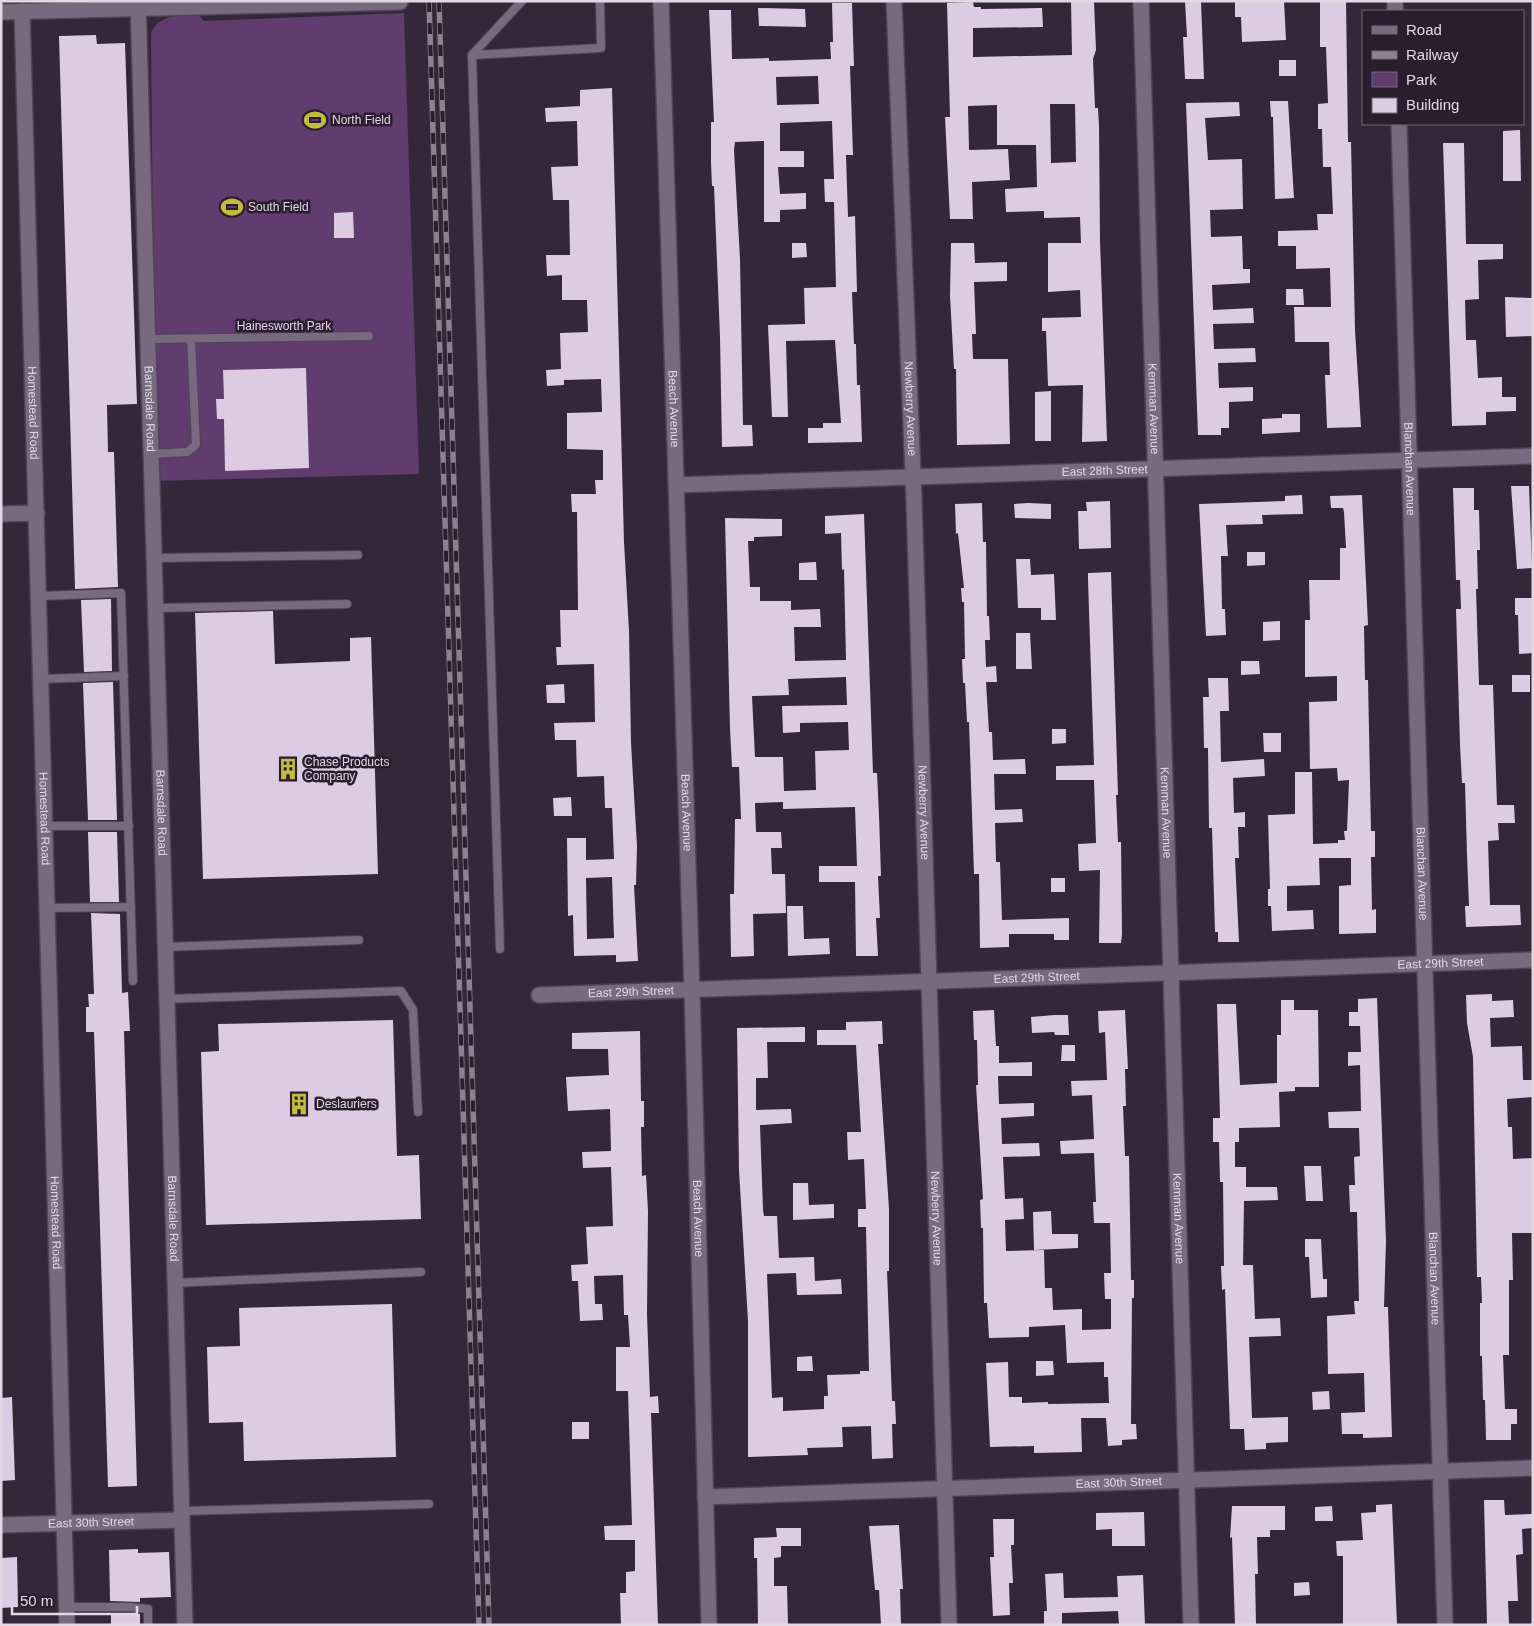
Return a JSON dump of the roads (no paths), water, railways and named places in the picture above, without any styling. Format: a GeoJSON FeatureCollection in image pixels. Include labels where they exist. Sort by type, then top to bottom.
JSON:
{"type":"FeatureCollection","features":[{"type":"Feature","properties":{"kind":"street","name":"Beach Avenue"},"geometry":{"type":"LineString","coordinates":[[661,1],[692,991],[709,1625]]}},
{"type":"Feature","properties":{"kind":"street","name":"Newberry Avenue"},"geometry":{"type":"LineString","coordinates":[[894,1],[913,477],[949,1625]]}},
{"type":"Feature","properties":{"kind":"street","name":"Kemman Avenue"},"geometry":{"type":"LineString","coordinates":[[1141,1],[1191,1625]]}},
{"type":"Feature","properties":{"kind":"street"},"geometry":{"type":"LineString","coordinates":[[1,12],[113,5],[400,2]]}},
{"type":"Feature","properties":{"kind":"street","name":"Barnsdale Road"},"geometry":{"type":"LineString","coordinates":[[138,5],[174,1283],[186,1625]]}},
{"type":"Feature","properties":{"kind":"street","name":"Homestead Road"},"geometry":{"type":"LineString","coordinates":[[22,11],[67,1625]]}},
{"type":"Feature","properties":{"kind":"street","name":"Blanchan Avenue"},"geometry":{"type":"LineString","coordinates":[[1399,125],[1445,1625]]}},
{"type":"Feature","properties":{"kind":"street","name":"East 28th Street"},"geometry":{"type":"LineString","coordinates":[[676,485],[1533,456]]}},
{"type":"Feature","properties":{"kind":"street"},"geometry":{"type":"LineString","coordinates":[[1,514],[37,513]]}},
{"type":"Feature","properties":{"kind":"street","name":"East 29th Street"},"geometry":{"type":"LineString","coordinates":[[539,995],[1533,960]]}},
{"type":"Feature","properties":{"kind":"street","name":"East 30th Street"},"geometry":{"type":"LineString","coordinates":[[705,1497],[1533,1468]]}},
{"type":"Feature","properties":{"kind":"street","name":"East 30th Street"},"geometry":{"type":"LineString","coordinates":[[1,1525],[181,1516]]}},
{"type":"Feature","properties":{"kind":"lane"},"geometry":{"type":"LineString","coordinates":[[500,949],[472,56],[522,1]]}},
{"type":"Feature","properties":{"kind":"lane"},"geometry":{"type":"LineString","coordinates":[[472,56],[601,48],[600,1]]}},
{"type":"Feature","properties":{"kind":"lane"},"geometry":{"type":"LineString","coordinates":[[148,340],[369,336]]}},
{"type":"Feature","properties":{"kind":"lane"},"geometry":{"type":"LineString","coordinates":[[151,454],[186,452],[196,446],[191,339]]}},
{"type":"Feature","properties":{"kind":"lane"},"geometry":{"type":"LineString","coordinates":[[154,558],[358,555]]}},
{"type":"Feature","properties":{"kind":"lane"},"geometry":{"type":"LineString","coordinates":[[39,596],[121,593],[133,981]]}},
{"type":"Feature","properties":{"kind":"lane"},"geometry":{"type":"LineString","coordinates":[[156,608],[347,604]]}},
{"type":"Feature","properties":{"kind":"lane"},"geometry":{"type":"LineString","coordinates":[[42,679],[124,676]]}},
{"type":"Feature","properties":{"kind":"lane"},"geometry":{"type":"LineString","coordinates":[[45,826],[129,826]]}},
{"type":"Feature","properties":{"kind":"lane"},"geometry":{"type":"LineString","coordinates":[[48,908],[131,907]]}},
{"type":"Feature","properties":{"kind":"lane"},"geometry":{"type":"LineString","coordinates":[[165,946],[359,940]]}},
{"type":"Feature","properties":{"kind":"lane"},"geometry":{"type":"LineString","coordinates":[[166,999],[401,991],[413,1010],[418,1112]]}},
{"type":"Feature","properties":{"kind":"lane"},"geometry":{"type":"LineString","coordinates":[[174,1283],[421,1272]]}},
{"type":"Feature","properties":{"kind":"lane"},"geometry":{"type":"LineString","coordinates":[[181,1516],[428,1504]]}},
{"type":"Feature","properties":{"kind":"lane"},"geometry":{"type":"LineString","coordinates":[[67,1607],[130,1607],[148,1609],[148,1625]]}},
{"type":"Feature","properties":{"kind":"railway"},"geometry":{"type":"LineString","coordinates":[[429,1],[479,1625]]}},
{"type":"Feature","properties":{"kind":"railway"},"geometry":{"type":"LineString","coordinates":[[439,1],[489,1625]]}},
{"type":"Feature","properties":{"kind":"place","name":"North Field"},"geometry":{"type":"Point","coordinates":[315,120]}},
{"type":"Feature","properties":{"kind":"place","name":"South Field"},"geometry":{"type":"Point","coordinates":[232,207]}},
{"type":"Feature","properties":{"kind":"place","name":"Chase Products Company"},"geometry":{"type":"Point","coordinates":[288,769]}},
{"type":"Feature","properties":{"kind":"place","name":"Deslauriers"},"geometry":{"type":"Point","coordinates":[299,1104]}},
{"type":"Feature","properties":{"kind":"park label","name":"Hainesworth Park"},"geometry":{"type":"Point","coordinates":[284,326]}}]}
